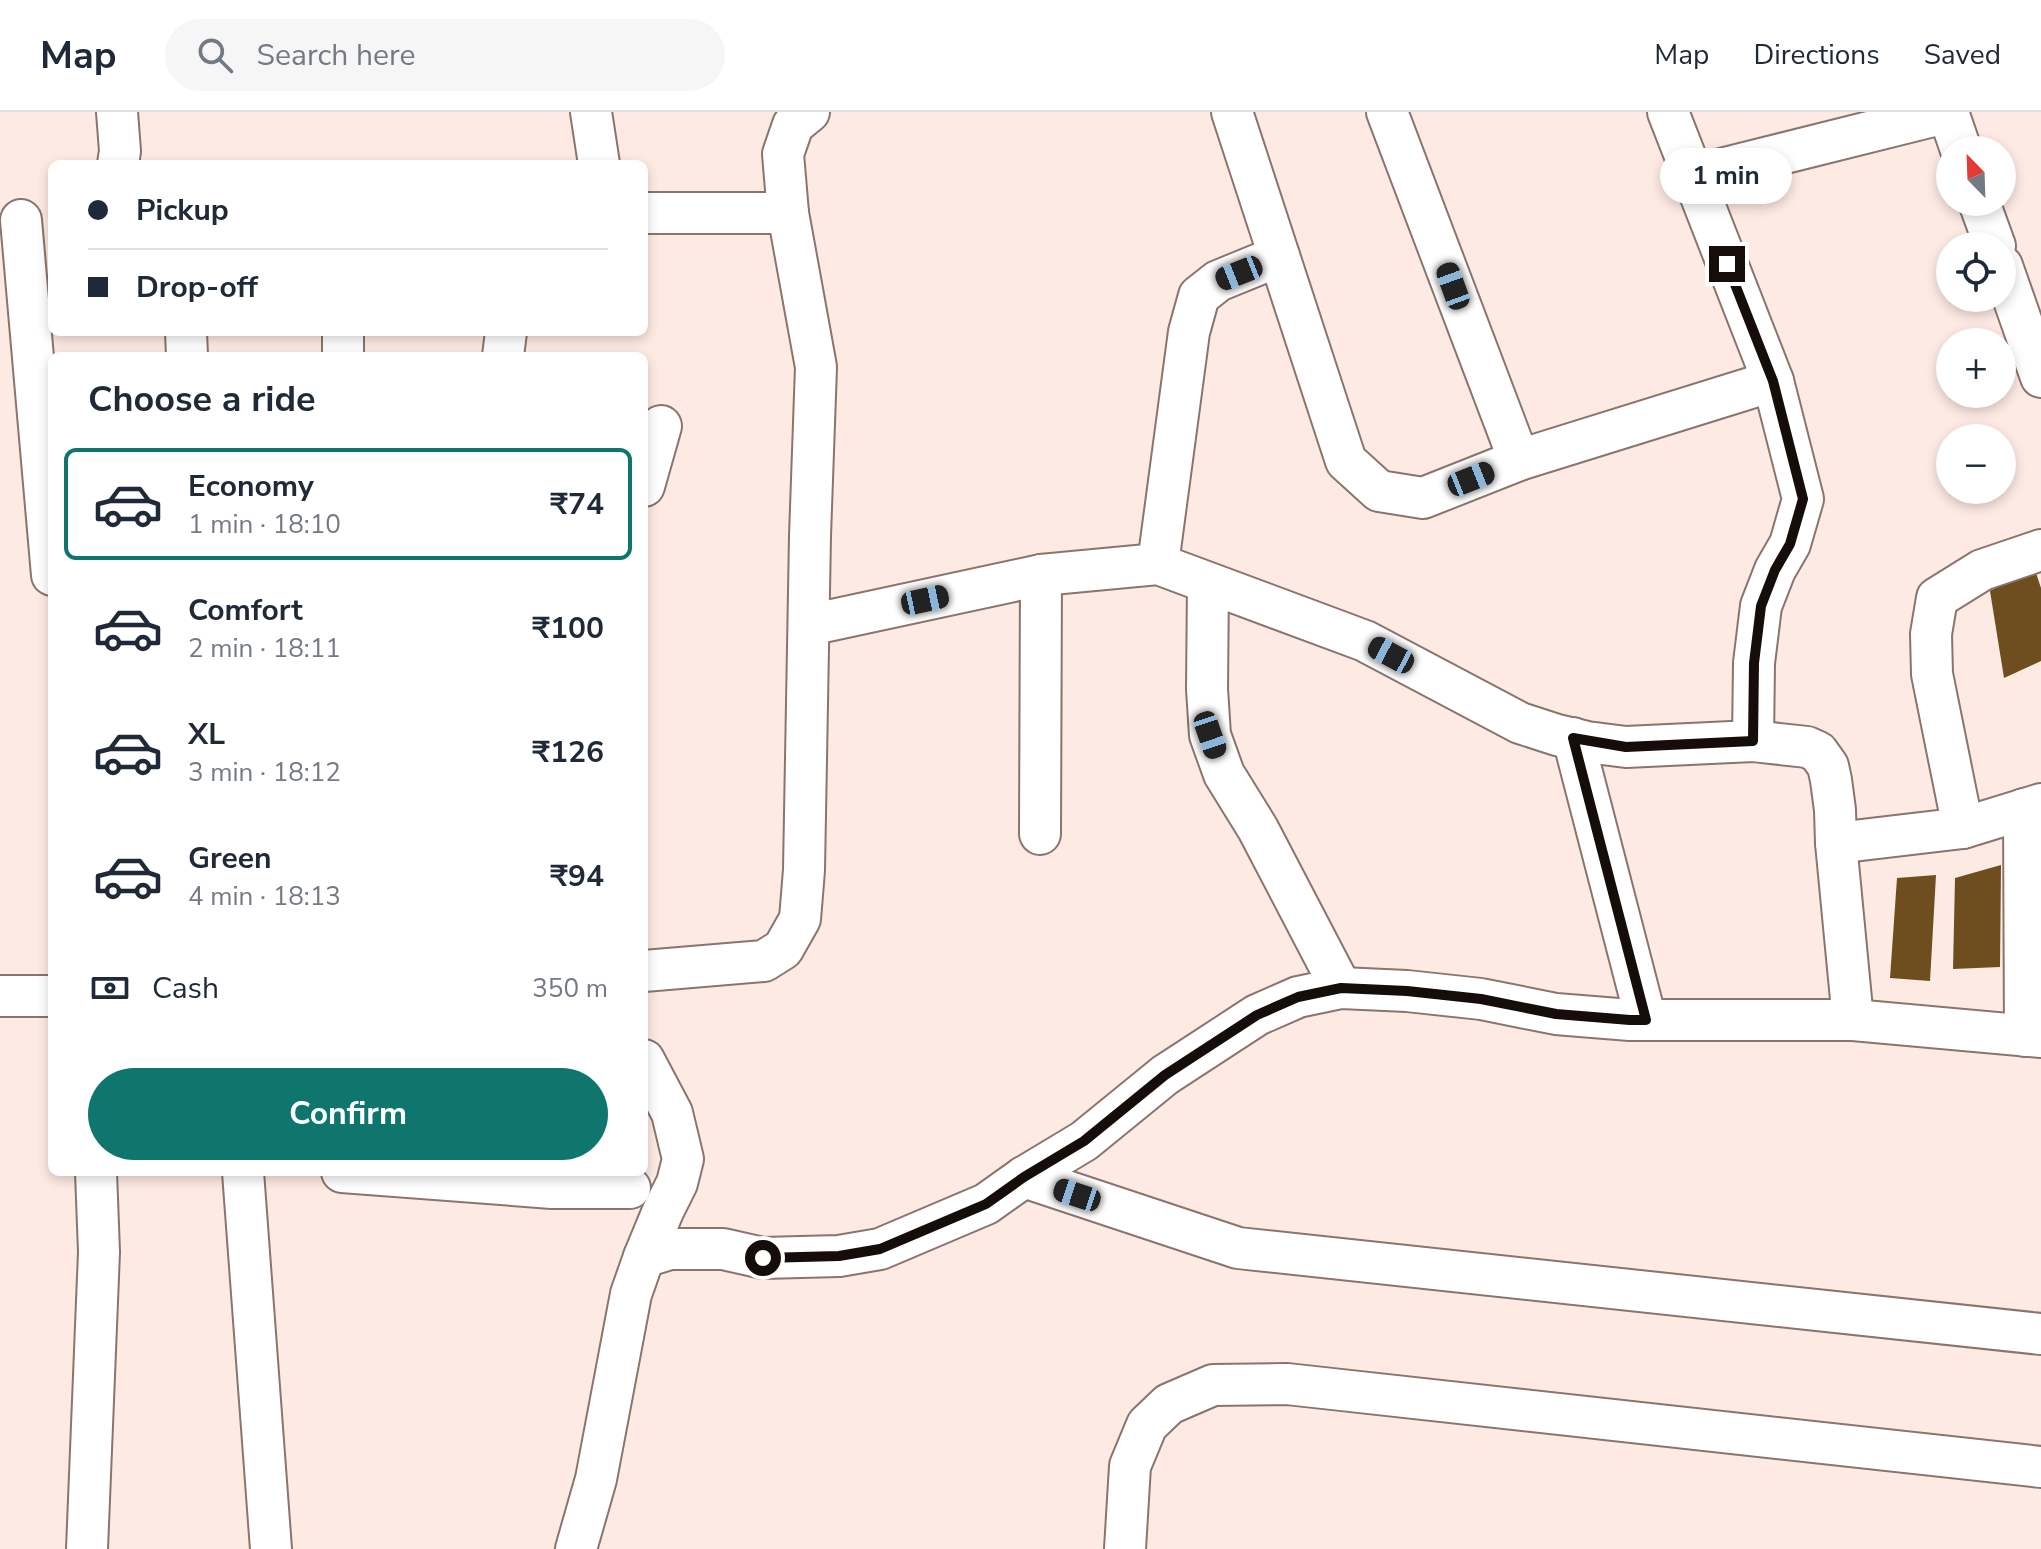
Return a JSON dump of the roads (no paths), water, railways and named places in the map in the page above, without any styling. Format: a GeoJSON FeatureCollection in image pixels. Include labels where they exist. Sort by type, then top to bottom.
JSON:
{"type":"FeatureCollection","features":[{"type":"Feature","properties":{"kind":"street"},"geometry":{"type":"LineString","coordinates":[[117,112],[119,160]]}},
{"type":"Feature","properties":{"kind":"street"},"geometry":{"type":"LineString","coordinates":[[591,112],[598,160]]}},
{"type":"Feature","properties":{"kind":"street"},"geometry":{"type":"LineString","coordinates":[[648,971],[764,961],[783,949],[800,919],[804,870],[816,367],[788,213],[783,154],[793,125],[809,112]]}},
{"type":"Feature","properties":{"kind":"street"},"geometry":{"type":"LineString","coordinates":[[1232,112],[1346,461],[1379,491],[1423,498],[1519,460],[1773,381]]}},
{"type":"Feature","properties":{"kind":"street"},"geometry":{"type":"LineString","coordinates":[[1387,112],[1519,460]]}},
{"type":"Feature","properties":{"kind":"street"},"geometry":{"type":"LineString","coordinates":[[1668,112],[1773,381],[1803,499],[1790,544],[1775,570],[1761,606],[1754,663],[1753,741]]}},
{"type":"Feature","properties":{"kind":"street"},"geometry":{"type":"LineString","coordinates":[[1693,176],[1948,112],[1956,136]]}},
{"type":"Feature","properties":{"kind":"street"},"geometry":{"type":"LineString","coordinates":[[648,213],[788,213]]}},
{"type":"Feature","properties":{"kind":"street"},"geometry":{"type":"LineString","coordinates":[[24,220],[48,524]]}},
{"type":"Feature","properties":{"kind":"street"},"geometry":{"type":"LineString","coordinates":[[1158,564],[1189,332],[1199,296],[1218,281],[1279,256]]}},
{"type":"Feature","properties":{"kind":"street"},"geometry":{"type":"LineString","coordinates":[[2016,306],[2041,377]]}},
{"type":"Feature","properties":{"kind":"street"},"geometry":{"type":"LineString","coordinates":[[648,472],[661,426]]}},
{"type":"Feature","properties":{"kind":"street"},"geometry":{"type":"LineString","coordinates":[[1963,828],[1932,674],[1931,634],[1937,598],[1982,570],[2041,550]]}},
{"type":"Feature","properties":{"kind":"street"},"geometry":{"type":"LineString","coordinates":[[809,625],[1041,575],[1158,564],[1365,641],[1520,723],[1573,738],[1626,747],[1753,741],[1807,747],[1818,752],[1828,766],[1831,780],[1853,1020]]}},
{"type":"Feature","properties":{"kind":"street"},"geometry":{"type":"LineString","coordinates":[[1040,834],[1041,575]]}},
{"type":"Feature","properties":{"kind":"street"},"geometry":{"type":"LineString","coordinates":[[1208,584],[1210,735],[1224,774],[1258,829],[1341,988]]}},
{"type":"Feature","properties":{"kind":"street"},"geometry":{"type":"LineString","coordinates":[[1573,738],[1646,1020]]}},
{"type":"Feature","properties":{"kind":"street"},"geometry":{"type":"LineString","coordinates":[[644,1257],[670,1249],[723,1249],[763,1258],[839,1256],[880,1249],[986,1204],[1084,1141],[1165,1075],[1257,1015],[1298,997],[1341,988],[1481,999],[1556,1014],[1630,1020],[1853,1020],[2033,1036],[2033,806],[1963,828],[1836,843]]}},
{"type":"Feature","properties":{"kind":"street"},"geometry":{"type":"LineString","coordinates":[[0,996],[48,996]]}},
{"type":"Feature","properties":{"kind":"street"},"geometry":{"type":"LineString","coordinates":[[576,1549],[596,1479],[631,1294],[677,1183],[683,1159],[672,1113],[648,1068]]}},
{"type":"Feature","properties":{"kind":"street"},"geometry":{"type":"LineString","coordinates":[[87,1549],[99,1252],[96,1176]]}},
{"type":"Feature","properties":{"kind":"street"},"geometry":{"type":"LineString","coordinates":[[243,1176],[271,1549]]}},
{"type":"Feature","properties":{"kind":"street"},"geometry":{"type":"LineString","coordinates":[[394,1176],[552,1188],[630,1188]]}},
{"type":"Feature","properties":{"kind":"street"},"geometry":{"type":"LineString","coordinates":[[1024,1177],[1238,1248],[2041,1334]]}},
{"type":"Feature","properties":{"kind":"street"},"geometry":{"type":"LineString","coordinates":[[1125,1549],[1130,1466],[1147,1425],[1169,1404],[1213,1385],[1287,1384],[2041,1467]]}}]}
